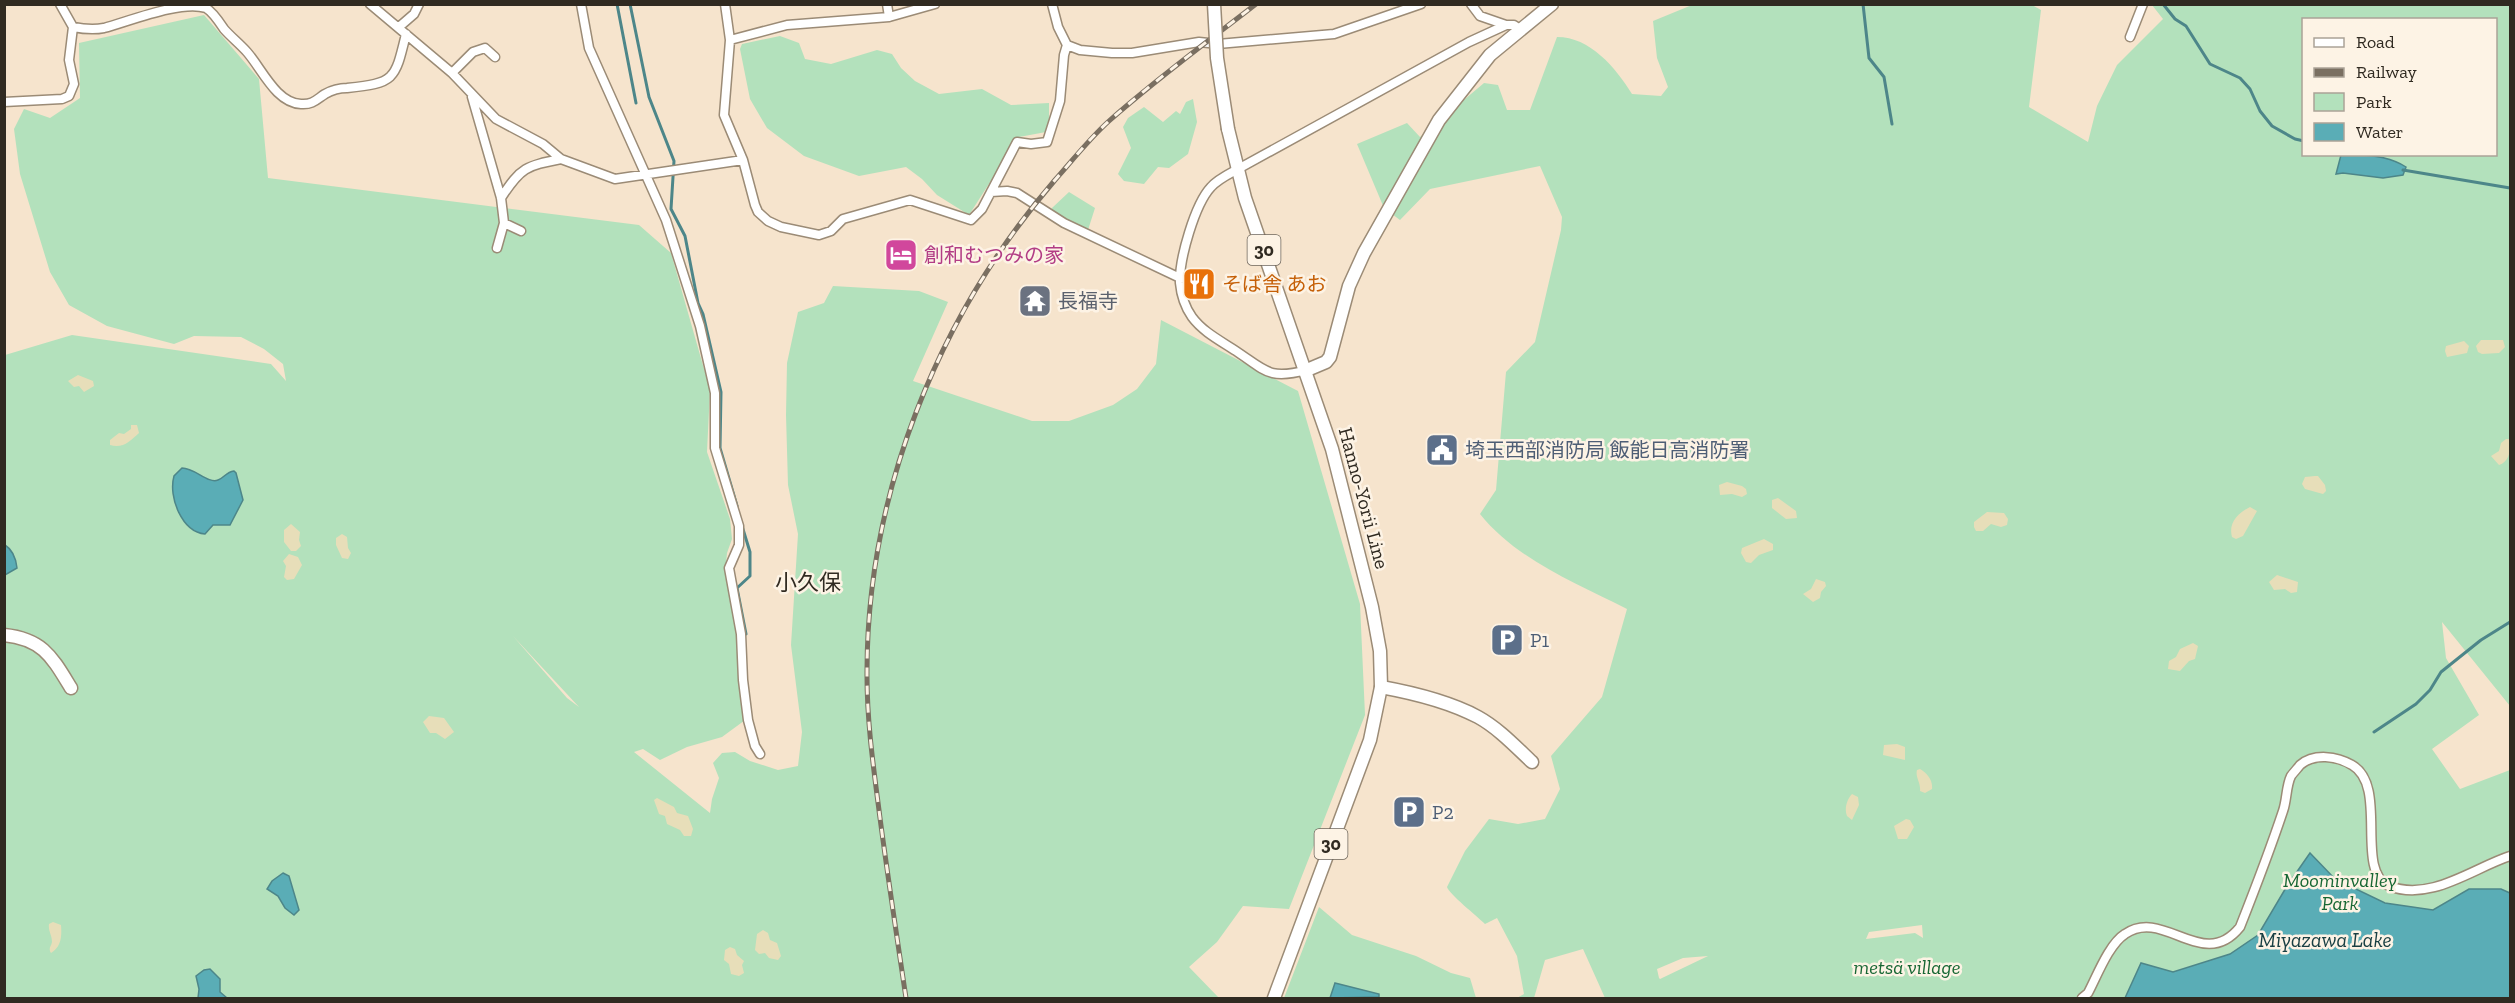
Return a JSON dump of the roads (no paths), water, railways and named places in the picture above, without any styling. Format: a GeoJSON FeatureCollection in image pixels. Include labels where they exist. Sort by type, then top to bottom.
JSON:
{"type":"FeatureCollection","features":[{"type":"Feature","properties":{"kind":"main road","name":"Hanno-Yorii Line"},"geometry":{"type":"LineString","coordinates":[[1214,4],[1217,58],[1228,129],[1245,198],[1307,370],[1332,449],[1378,633],[1381,687],[1370,740],[1274,999]]}},
{"type":"Feature","properties":{"kind":"main road"},"geometry":{"type":"LineString","coordinates":[[1307,370],[1326,362],[1330,357],[1340,314],[1353,278],[1390,204],[1439,120],[1490,55],[1552,4]]}},
{"type":"Feature","properties":{"kind":"main road"},"geometry":{"type":"LineString","coordinates":[[4,635],[40,646],[51,656],[71,688]]}},
{"type":"Feature","properties":{"kind":"main road"},"geometry":{"type":"LineString","coordinates":[[1381,687],[1439,702],[1478,717],[1507,738],[1532,762]]}},
{"type":"Feature","properties":{"kind":"street"},"geometry":{"type":"LineString","coordinates":[[4,102],[62,99],[69,96],[74,84],[69,60],[73,27],[60,4]]}},
{"type":"Feature","properties":{"kind":"street"},"geometry":{"type":"LineString","coordinates":[[370,4],[452,73],[472,97],[496,119],[543,144],[561,159],[615,179],[744,160]]}},
{"type":"Feature","properties":{"kind":"street"},"geometry":{"type":"LineString","coordinates":[[73,27],[103,28],[156,10],[175,7],[192,6],[207,9],[245,50],[274,89],[288,100],[301,105],[314,103],[326,93],[340,88],[380,84],[393,74],[398,66],[403,31],[419,4]]}},
{"type":"Feature","properties":{"kind":"street"},"geometry":{"type":"LineString","coordinates":[[581,4],[589,48],[666,220],[700,326],[715,393],[715,448],[740,537],[729,568],[741,634],[743,680],[751,734],[760,754]]}},
{"type":"Feature","properties":{"kind":"street"},"geometry":{"type":"LineString","coordinates":[[725,4],[730,40],[724,116],[744,160],[758,212],[768,221],[781,227],[819,235],[831,231],[843,219],[910,200],[971,220],[982,208],[1017,142],[1031,144],[1047,142],[1060,101],[1064,54],[1067,45]]}},
{"type":"Feature","properties":{"kind":"street"},"geometry":{"type":"LineString","coordinates":[[887,4],[889,17]]}},
{"type":"Feature","properties":{"kind":"street"},"geometry":{"type":"LineString","coordinates":[[730,40],[787,25],[889,17],[935,4]]}},
{"type":"Feature","properties":{"kind":"street"},"geometry":{"type":"LineString","coordinates":[[1053,4],[1058,27],[1067,45],[1080,50],[1122,53],[1199,42],[1218,44],[1335,34],[1421,4]]}},
{"type":"Feature","properties":{"kind":"street"},"geometry":{"type":"LineString","coordinates":[[1471,4],[1480,16],[1506,25],[1514,25],[1520,29]]}},
{"type":"Feature","properties":{"kind":"street"},"geometry":{"type":"LineString","coordinates":[[2130,38],[2143,4]]}},
{"type":"Feature","properties":{"kind":"street"},"geometry":{"type":"LineString","coordinates":[[1307,370],[1288,375],[1270,374],[1205,330],[1192,316],[1185,303],[1180,278],[1183,257],[1203,198],[1211,187],[1238,169],[1469,42],[1506,25]]}},
{"type":"Feature","properties":{"kind":"street"},"geometry":{"type":"LineString","coordinates":[[452,73],[473,52],[485,48],[495,57]]}},
{"type":"Feature","properties":{"kind":"street"},"geometry":{"type":"LineString","coordinates":[[472,97],[501,198],[504,223],[497,248]]}},
{"type":"Feature","properties":{"kind":"street"},"geometry":{"type":"LineString","coordinates":[[501,198],[515,176],[526,167],[561,159]]}},
{"type":"Feature","properties":{"kind":"street"},"geometry":{"type":"LineString","coordinates":[[991,192],[1007,190],[1017,193],[1064,223],[1180,278]]}},
{"type":"Feature","properties":{"kind":"street"},"geometry":{"type":"LineString","coordinates":[[504,223],[521,231]]}},
{"type":"Feature","properties":{"kind":"street"},"geometry":{"type":"LineString","coordinates":[[2082,999],[2088,993],[2116,941],[2133,929],[2158,929],[2209,945],[2220,944],[2231,939],[2240,927],[2273,842],[2286,804],[2291,776],[2302,764],[2321,757],[2339,759],[2355,766],[2363,777],[2370,795],[2372,851],[2377,876],[2388,885],[2413,890],[2428,888],[2444,884],[2511,856]]}},
{"type":"Feature","properties":{"kind":"water"},"geometry":{"type":"Polygon","coordinates":[[[2341,156],[2372,156],[2391,160],[2406,167],[2403,175],[2383,178],[2336,174],[2341,156]]]}},
{"type":"Feature","properties":{"kind":"water"},"geometry":{"type":"Polygon","coordinates":[[[182,468],[192,470],[214,481],[231,472],[236,473],[243,500],[230,525],[213,525],[205,534],[197,532],[184,520],[173,494],[174,476],[182,468]]]}},
{"type":"Feature","properties":{"kind":"water"},"geometry":{"type":"Polygon","coordinates":[[[5,545],[14,555],[17,568],[5,575],[5,545]]]}},
{"type":"Feature","properties":{"kind":"water","name":"Miyazawa Lake"},"geometry":{"type":"Polygon","coordinates":[[[2310,853],[2335,879],[2385,903],[2433,910],[2469,889],[2501,889],[2510,893],[2510,998],[2125,998],[2141,963],[2173,972],[2230,954],[2258,935],[2310,853]]]}},
{"type":"Feature","properties":{"kind":"water"},"geometry":{"type":"Polygon","coordinates":[[[283,873],[289,876],[299,910],[294,915],[285,908],[278,896],[267,889],[272,881],[283,873]]]}},
{"type":"Feature","properties":{"kind":"water"},"geometry":{"type":"Polygon","coordinates":[[[210,969],[220,979],[220,992],[227,998],[198,998],[199,989],[196,976],[210,969]]]}},
{"type":"Feature","properties":{"kind":"water"},"geometry":{"type":"Polygon","coordinates":[[[1335,983],[1379,994],[1379,997],[1330,998],[1335,983]]]}},
{"type":"Feature","properties":{"kind":"waterway"},"geometry":{"type":"LineString","coordinates":[[617,4],[636,103]]}},
{"type":"Feature","properties":{"kind":"waterway"},"geometry":{"type":"LineString","coordinates":[[630,4],[649,97],[674,161],[671,209],[685,236],[698,303],[703,314],[721,392],[720,448],[737,506]]}},
{"type":"Feature","properties":{"kind":"waterway"},"geometry":{"type":"LineString","coordinates":[[1863,4],[1869,58],[1884,77],[1892,124]]}},
{"type":"Feature","properties":{"kind":"waterway"},"geometry":{"type":"LineString","coordinates":[[2163,4],[2175,19],[2186,26],[2210,64],[2240,78],[2250,89],[2260,111],[2272,126],[2302,141]]}},
{"type":"Feature","properties":{"kind":"waterway"},"geometry":{"type":"LineString","coordinates":[[2403,170],[2510,188]]}},
{"type":"Feature","properties":{"kind":"waterway"},"geometry":{"type":"LineString","coordinates":[[742,526],[750,552],[750,576],[737,588],[746,634]]}},
{"type":"Feature","properties":{"kind":"waterway"},"geometry":{"type":"LineString","coordinates":[[2374,732],[2416,704],[2430,690],[2441,672],[2481,640],[2510,622]]}},
{"type":"Feature","properties":{"kind":"railway"},"geometry":{"type":"LineString","coordinates":[[906,998],[873,765],[867,676],[870,608],[879,541],[895,476],[916,412],[943,349],[976,290],[1013,233],[1055,180],[1109,121],[1256,4]]}},
{"type":"Feature","properties":{"kind":"place","name":"創和むつみの家"},"geometry":{"type":"Point","coordinates":[901,255]}},
{"type":"Feature","properties":{"kind":"place","name":"そば舎 あお"},"geometry":{"type":"Point","coordinates":[1199,284]}},
{"type":"Feature","properties":{"kind":"place","name":"長福寺"},"geometry":{"type":"Point","coordinates":[1035,301]}},
{"type":"Feature","properties":{"kind":"place","name":"埼玉西部消防局 飯能日高消防署"},"geometry":{"type":"Point","coordinates":[1442,450]}},
{"type":"Feature","properties":{"kind":"place","name":"P1"},"geometry":{"type":"Point","coordinates":[1507,640]}},
{"type":"Feature","properties":{"kind":"place","name":"P2"},"geometry":{"type":"Point","coordinates":[1409,812]}},
{"type":"Feature","properties":{"kind":"district","name":"小久保"},"geometry":{"type":"Point","coordinates":[808,582]}},
{"type":"Feature","properties":{"kind":"park label","name":"Moominvalley Park"},"geometry":{"type":"Point","coordinates":[2340,892]}},
{"type":"Feature","properties":{"kind":"park label","name":"metsä village"},"geometry":{"type":"Point","coordinates":[1907,967]}}]}
